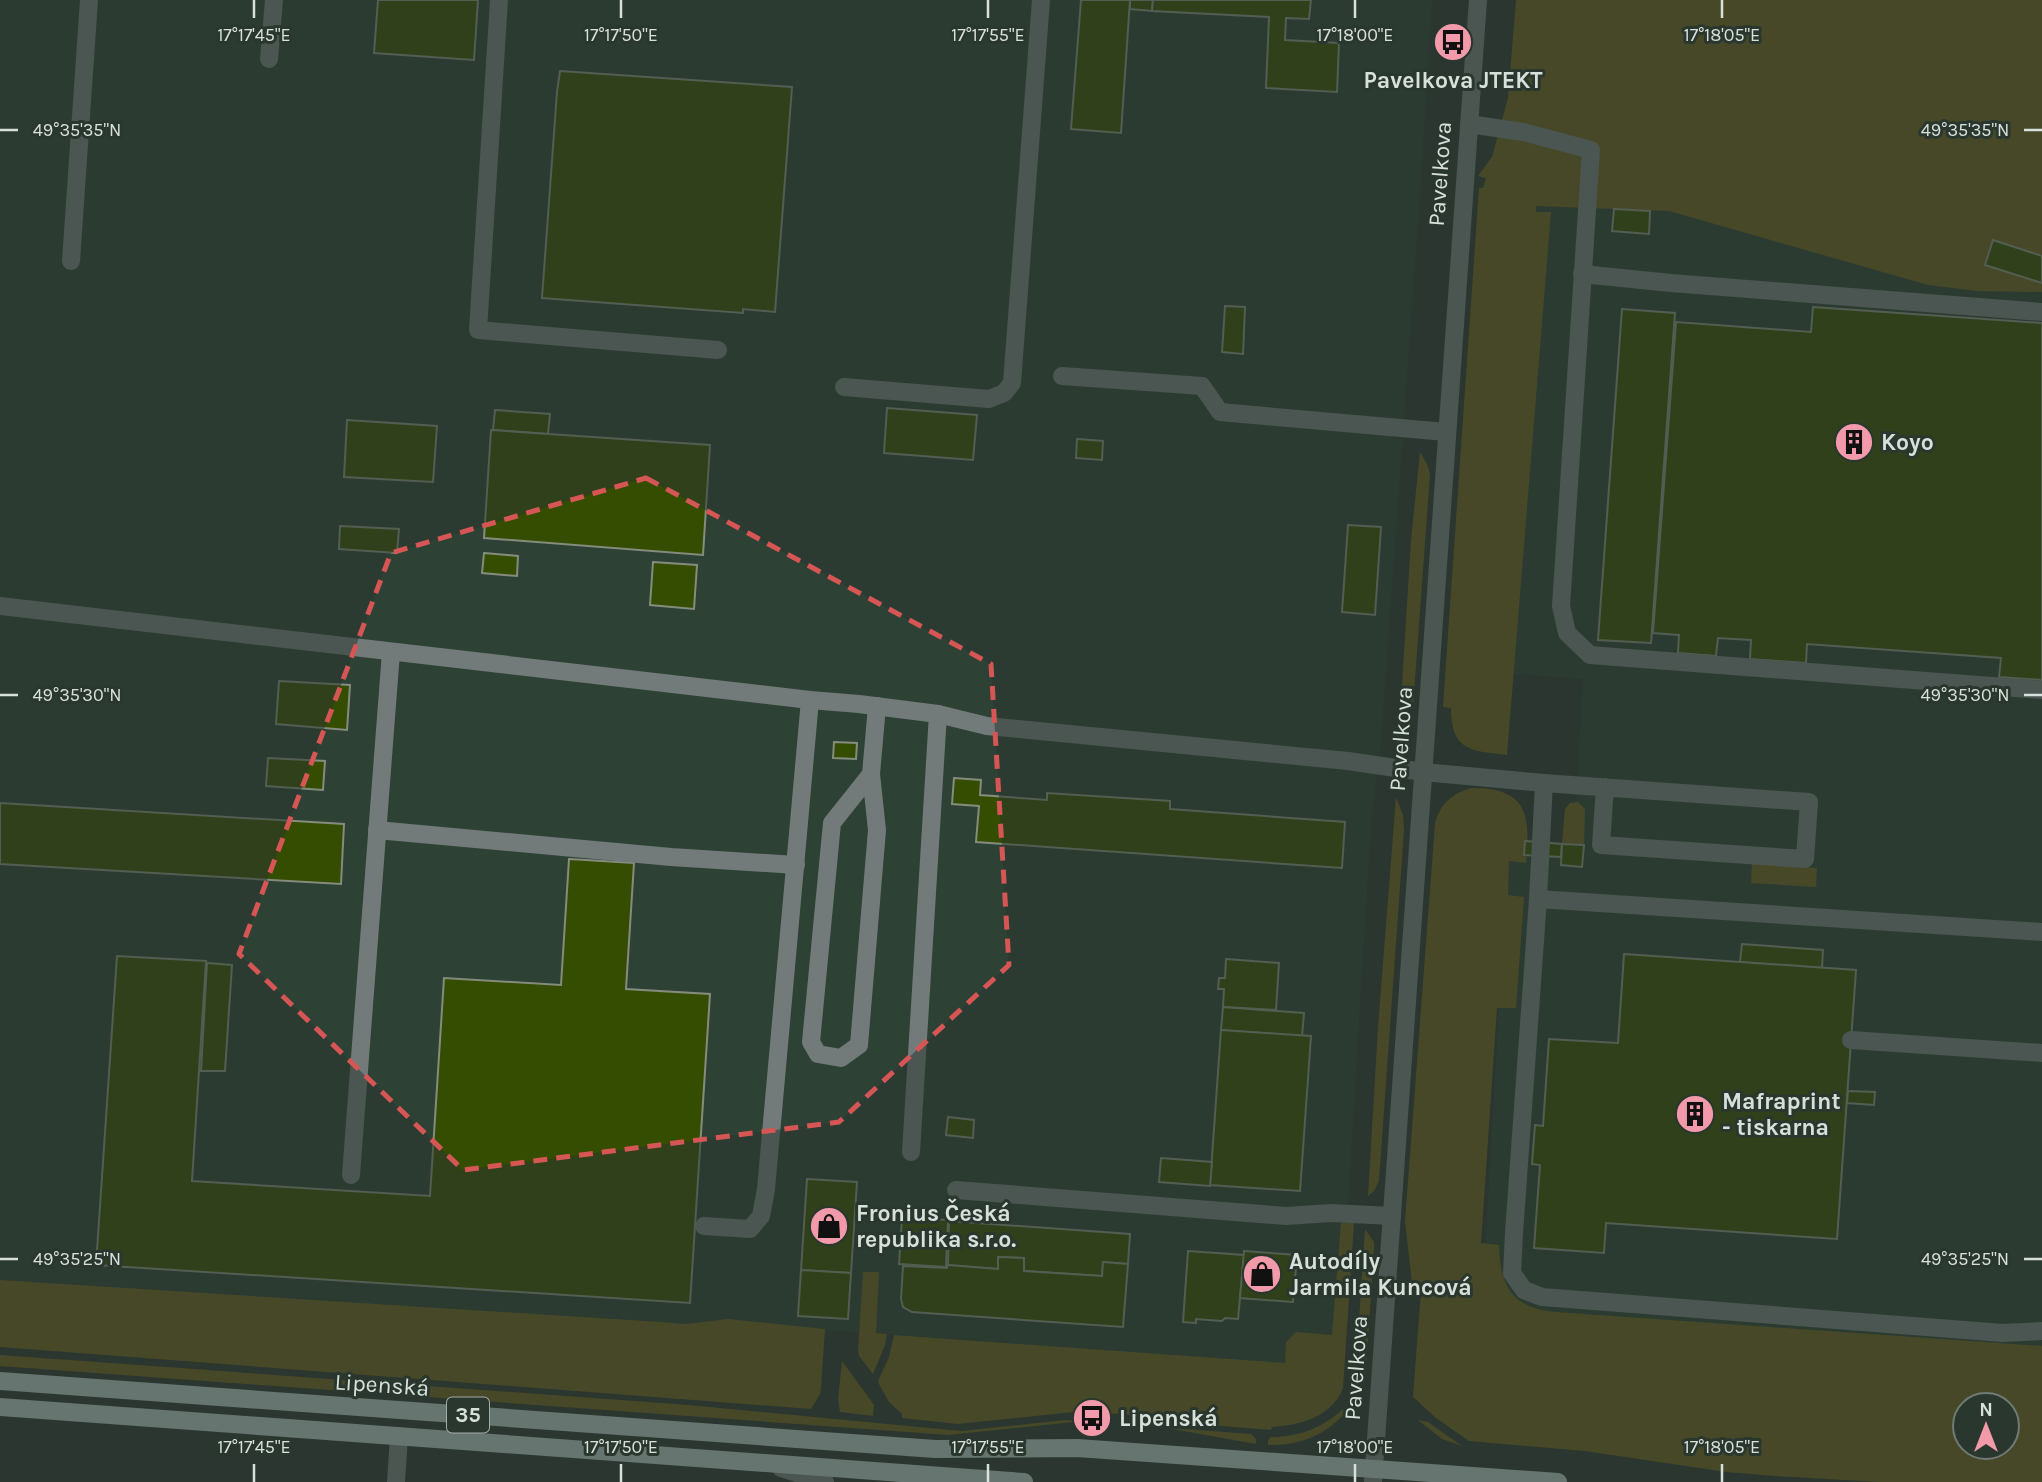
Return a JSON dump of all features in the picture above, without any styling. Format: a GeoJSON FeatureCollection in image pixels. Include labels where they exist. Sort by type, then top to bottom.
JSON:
{"type":"FeatureCollection","features":[{"type":"Feature","properties":{"kind":"main road","name":"Lipenská"},"geometry":{"type":"LineString","coordinates":[[0,1381],[921,1448],[1077,1448],[1373,1476],[1558,1482]]}},
{"type":"Feature","properties":{"kind":"main road","name":"35"},"geometry":{"type":"LineString","coordinates":[[0,1407],[1024,1482]]}},
{"type":"Feature","properties":{"kind":"street"},"geometry":{"type":"LineString","coordinates":[[71,261],[89,0]]}},
{"type":"Feature","properties":{"kind":"street"},"geometry":{"type":"LineString","coordinates":[[269,59],[274,0]]}},
{"type":"Feature","properties":{"kind":"street"},"geometry":{"type":"LineString","coordinates":[[499,0],[478,330],[718,350]]}},
{"type":"Feature","properties":{"kind":"street"},"geometry":{"type":"LineString","coordinates":[[844,387],[989,399],[1004,393],[1012,383],[1041,0]]}},
{"type":"Feature","properties":{"kind":"street","name":"Pavelkova"},"geometry":{"type":"LineString","coordinates":[[1373,1476],[1478,0]]}},
{"type":"Feature","properties":{"kind":"street"},"geometry":{"type":"LineString","coordinates":[[1469,124],[1523,132],[1591,150],[1560,606],[1567,633],[1590,655],[2042,691]]}},
{"type":"Feature","properties":{"kind":"street"},"geometry":{"type":"LineString","coordinates":[[1583,274],[2042,312]]}},
{"type":"Feature","properties":{"kind":"street"},"geometry":{"type":"LineString","coordinates":[[1062,376],[1202,386],[1220,412],[1446,432]]}},
{"type":"Feature","properties":{"kind":"street"},"geometry":{"type":"LineString","coordinates":[[0,606],[810,701],[877,706],[938,714],[987,726],[1348,761],[1423,772],[1809,802],[1805,859],[1601,845],[1605,787]]}},
{"type":"Feature","properties":{"kind":"street"},"geometry":{"type":"LineString","coordinates":[[351,1175],[391,652]]}},
{"type":"Feature","properties":{"kind":"street"},"geometry":{"type":"LineString","coordinates":[[704,1226],[750,1229],[761,1216],[768,1176],[810,701]]}},
{"type":"Feature","properties":{"kind":"street"},"geometry":{"type":"LineString","coordinates":[[871,774],[832,823],[811,1042],[818,1054],[841,1058],[859,1045],[877,830],[871,774],[877,706]]}},
{"type":"Feature","properties":{"kind":"street"},"geometry":{"type":"LineString","coordinates":[[911,1152],[938,714]]}},
{"type":"Feature","properties":{"kind":"street"},"geometry":{"type":"LineString","coordinates":[[1544,783],[1512,1272],[1524,1290],[1542,1297],[2003,1333],[2042,1331]]}},
{"type":"Feature","properties":{"kind":"street"},"geometry":{"type":"LineString","coordinates":[[377,830],[796,865]]}},
{"type":"Feature","properties":{"kind":"street"},"geometry":{"type":"LineString","coordinates":[[1538,899],[2042,932]]}},
{"type":"Feature","properties":{"kind":"street"},"geometry":{"type":"LineString","coordinates":[[1851,1040],[2042,1053]]}},
{"type":"Feature","properties":{"kind":"street"},"geometry":{"type":"LineString","coordinates":[[956,1190],[1286,1216],[1331,1213],[1392,1216]]}},
{"type":"Feature","properties":{"kind":"street"},"geometry":{"type":"LineString","coordinates":[[396,1482],[399,1436]]}},
{"type":"Feature","properties":{"kind":"street"},"geometry":{"type":"LineString","coordinates":[[768,1464],[825,1482]]}},
{"type":"Feature","properties":{"kind":"highlighted area"},"geometry":{"type":"Polygon","coordinates":[[[646,478],[991,664],[1009,965],[839,1122],[463,1170],[239,954],[391,553],[646,478]]]}},
{"type":"Feature","properties":{"kind":"shaded area"},"geometry":{"type":"Polygon","coordinates":[[[0,0],[1432,0],[1381,741],[1371,824],[1338,1369],[876,1333],[0,1291],[0,0]]]}},
{"type":"Feature","properties":{"kind":"shaded area"},"geometry":{"type":"Polygon","coordinates":[[[1516,0],[2042,0],[2042,292],[1976,291],[1928,285],[1669,211],[1536,206],[1536,212],[1551,212],[1507,755],[1473,750],[1459,741],[1452,722],[1451,708],[1443,707],[1479,188],[1483,188],[1486,178],[1478,176],[1492,157],[1508,98],[1516,0]]]}},
{"type":"Feature","properties":{"kind":"shaded area"},"geometry":{"type":"Polygon","coordinates":[[[1479,203],[1669,211],[1933,286],[1975,291],[2042,256],[2042,1376],[1480,1337],[1509,838],[1574,842],[1583,679],[1448,669],[1479,203]]]}},
{"type":"Feature","properties":{"kind":"shaded area"},"geometry":{"type":"Polygon","coordinates":[[[1420,452],[1430,474],[1413,707],[1406,706],[1401,701],[1411,540],[1420,452]]]}},
{"type":"Feature","properties":{"kind":"shaded area"},"geometry":{"type":"Polygon","coordinates":[[[1472,788],[1505,793],[1515,799],[1526,819],[1526,863],[1509,861],[1508,895],[1524,897],[1516,1008],[1497,1008],[1481,1243],[1499,1245],[1502,1273],[1511,1293],[1529,1306],[1556,1312],[2042,1346],[2042,1482],[1881,1482],[1775,1476],[1726,1472],[1585,1451],[1469,1441],[1436,1418],[1413,1397],[1421,1290],[1414,1289],[1412,1283],[1405,1221],[1435,824],[1443,805],[1453,796],[1472,788]]]}},
{"type":"Feature","properties":{"kind":"shaded area"},"geometry":{"type":"Polygon","coordinates":[[[1396,797],[1403,815],[1404,831],[1379,1181],[1368,1196],[1378,1027],[1396,797]]]}},
{"type":"Feature","properties":{"kind":"shaded area"},"geometry":{"type":"Polygon","coordinates":[[[1578,802],[1585,809],[1584,845],[1562,844],[1565,809],[1570,803],[1578,802]]]}},
{"type":"Feature","properties":{"kind":"shaded area"},"geometry":{"type":"Polygon","coordinates":[[[1752,863],[1817,868],[1816,887],[1751,883],[1752,863]]]}},
{"type":"Feature","properties":{"kind":"shaded area"},"geometry":{"type":"Polygon","coordinates":[[[1341,1223],[1354,1223],[1343,1388],[1331,1406],[1314,1418],[1272,1427],[1271,1430],[1083,1411],[958,1424],[902,1418],[902,1414],[889,1402],[879,1384],[894,1335],[1285,1363],[1286,1342],[1296,1332],[1332,1335],[1341,1223]]]}},
{"type":"Feature","properties":{"kind":"shaded area"},"geometry":{"type":"Polygon","coordinates":[[[1365,1229],[1374,1242],[1374,1250],[1366,1371],[1355,1401],[1349,1400],[1354,1385],[1365,1229]]]}},
{"type":"Feature","properties":{"kind":"shaded area"},"geometry":{"type":"Polygon","coordinates":[[[863,1272],[879,1272],[876,1333],[887,1334],[873,1374],[858,1351],[863,1272]]]}},
{"type":"Feature","properties":{"kind":"shaded area"},"geometry":{"type":"Polygon","coordinates":[[[0,1280],[686,1324],[728,1319],[825,1329],[821,1388],[811,1409],[0,1347],[0,1280]]]}},
{"type":"Feature","properties":{"kind":"shaded area"},"geometry":{"type":"Polygon","coordinates":[[[0,1355],[689,1405],[961,1431],[1065,1420],[1084,1421],[948,1435],[0,1366],[0,1355]]]}},
{"type":"Feature","properties":{"kind":"shaded area"},"geometry":{"type":"Polygon","coordinates":[[[842,1361],[874,1405],[873,1416],[840,1412],[838,1400],[842,1361]]]}},
{"type":"Feature","properties":{"kind":"shaded area"},"geometry":{"type":"Polygon","coordinates":[[[1343,1409],[1347,1411],[1321,1433],[1302,1441],[1268,1445],[1271,1437],[1310,1430],[1343,1409]]]}},
{"type":"Feature","properties":{"kind":"shaded area"},"geometry":{"type":"Polygon","coordinates":[[[1418,1420],[1428,1422],[1462,1446],[1442,1439],[1418,1420]]]}},
{"type":"Feature","properties":{"kind":"shaded area"},"geometry":{"type":"Polygon","coordinates":[[[1172,1429],[1251,1434],[1256,1439],[1256,1444],[1172,1429]]]}},
{"type":"Feature","properties":{"kind":"building"},"geometry":{"type":"Polygon","coordinates":[[[378,0],[478,0],[474,60],[374,53],[378,0]]]}},
{"type":"Feature","properties":{"kind":"building"},"geometry":{"type":"Polygon","coordinates":[[[1081,0],[1130,0],[1121,133],[1071,129],[1081,0]]]}},
{"type":"Feature","properties":{"kind":"building"},"geometry":{"type":"Polygon","coordinates":[[[1130,0],[1153,0],[1152,11],[1130,9],[1130,0]]]}},
{"type":"Feature","properties":{"kind":"building"},"geometry":{"type":"Polygon","coordinates":[[[1153,0],[1311,0],[1309,19],[1286,18],[1285,40],[1339,43],[1337,92],[1266,88],[1269,17],[1152,11],[1153,0]]]}},
{"type":"Feature","properties":{"kind":"building"},"geometry":{"type":"Polygon","coordinates":[[[560,71],[792,87],[775,312],[743,309],[743,313],[542,298],[560,71]]]}},
{"type":"Feature","properties":{"kind":"building"},"geometry":{"type":"Polygon","coordinates":[[[1614,209],[1650,211],[1649,234],[1612,231],[1614,209]]]}},
{"type":"Feature","properties":{"kind":"building"},"geometry":{"type":"Polygon","coordinates":[[[1993,240],[2042,256],[2042,283],[1985,265],[1993,240]]]}},
{"type":"Feature","properties":{"kind":"building"},"geometry":{"type":"Polygon","coordinates":[[[1225,306],[1245,307],[1243,354],[1222,352],[1225,306]]]}},
{"type":"Feature","properties":{"kind":"building","name":"Koyo"},"geometry":{"type":"Polygon","coordinates":[[[1813,307],[2042,323],[2042,680],[1999,677],[2001,658],[1807,644],[1806,663],[1750,659],[1751,640],[1718,638],[1716,656],[1678,653],[1679,635],[1653,633],[1676,322],[1811,332],[1813,307]]]}},
{"type":"Feature","properties":{"kind":"building"},"geometry":{"type":"Polygon","coordinates":[[[1622,309],[1675,313],[1651,643],[1598,640],[1622,309]]]}},
{"type":"Feature","properties":{"kind":"building"},"geometry":{"type":"Polygon","coordinates":[[[887,408],[977,415],[973,460],[884,453],[887,408]]]}},
{"type":"Feature","properties":{"kind":"building"},"geometry":{"type":"Polygon","coordinates":[[[495,410],[550,414],[548,434],[493,430],[495,410]]]}},
{"type":"Feature","properties":{"kind":"building"},"geometry":{"type":"Polygon","coordinates":[[[347,420],[437,426],[433,482],[344,477],[347,420]]]}},
{"type":"Feature","properties":{"kind":"building"},"geometry":{"type":"Polygon","coordinates":[[[491,430],[710,445],[703,555],[484,538],[491,430]]]}},
{"type":"Feature","properties":{"kind":"building"},"geometry":{"type":"Polygon","coordinates":[[[1077,439],[1103,441],[1102,460],[1076,458],[1077,439]]]}},
{"type":"Feature","properties":{"kind":"building"},"geometry":{"type":"Polygon","coordinates":[[[1348,525],[1381,527],[1375,615],[1342,612],[1348,525]]]}},
{"type":"Feature","properties":{"kind":"building"},"geometry":{"type":"Polygon","coordinates":[[[340,526],[399,529],[397,553],[339,549],[340,526]]]}},
{"type":"Feature","properties":{"kind":"building"},"geometry":{"type":"Polygon","coordinates":[[[484,553],[518,556],[517,576],[482,573],[484,553]]]}},
{"type":"Feature","properties":{"kind":"building"},"geometry":{"type":"Polygon","coordinates":[[[653,562],[697,565],[694,609],[650,605],[653,562]]]}},
{"type":"Feature","properties":{"kind":"building"},"geometry":{"type":"Polygon","coordinates":[[[279,681],[350,685],[347,730],[276,724],[279,681]]]}},
{"type":"Feature","properties":{"kind":"building"},"geometry":{"type":"Polygon","coordinates":[[[834,742],[857,743],[856,759],[833,758],[834,742]]]}},
{"type":"Feature","properties":{"kind":"building"},"geometry":{"type":"Polygon","coordinates":[[[268,758],[325,761],[323,790],[266,786],[268,758]]]}},
{"type":"Feature","properties":{"kind":"building"},"geometry":{"type":"Polygon","coordinates":[[[954,778],[981,780],[980,795],[1047,800],[1047,793],[1170,801],[1170,809],[1345,822],[1342,868],[976,842],[979,806],[952,804],[954,778]]]}},
{"type":"Feature","properties":{"kind":"building"},"geometry":{"type":"Polygon","coordinates":[[[0,803],[344,824],[341,884],[0,864],[0,803]]]}},
{"type":"Feature","properties":{"kind":"building"},"geometry":{"type":"Polygon","coordinates":[[[1525,841],[1562,844],[1561,857],[1524,855],[1525,841]]]}},
{"type":"Feature","properties":{"kind":"building"},"geometry":{"type":"Polygon","coordinates":[[[1562,844],[1584,845],[1582,867],[1561,865],[1562,844]]]}},
{"type":"Feature","properties":{"kind":"building"},"geometry":{"type":"Polygon","coordinates":[[[569,859],[634,863],[626,989],[710,994],[690,1303],[96,1265],[117,956],[206,961],[192,1181],[430,1196],[444,978],[561,985],[569,859]]]}},
{"type":"Feature","properties":{"kind":"building"},"geometry":{"type":"Polygon","coordinates":[[[1742,944],[1823,950],[1822,968],[1740,962],[1742,944]]]}},
{"type":"Feature","properties":{"kind":"building","name":"Mafraprint - tiskarna"},"geometry":{"type":"Polygon","coordinates":[[[1624,954],[1856,970],[1837,1239],[1606,1223],[1604,1253],[1534,1248],[1540,1165],[1532,1164],[1535,1125],[1543,1126],[1549,1039],[1618,1043],[1624,954]]]}},
{"type":"Feature","properties":{"kind":"building"},"geometry":{"type":"Polygon","coordinates":[[[1226,959],[1279,963],[1276,1010],[1223,1007],[1224,989],[1218,989],[1219,978],[1225,978],[1226,959]]]}},
{"type":"Feature","properties":{"kind":"building"},"geometry":{"type":"Polygon","coordinates":[[[207,963],[232,965],[225,1071],[201,1071],[207,963]]]}},
{"type":"Feature","properties":{"kind":"building"},"geometry":{"type":"Polygon","coordinates":[[[1223,1007],[1304,1013],[1302,1036],[1221,1030],[1223,1007]]]}},
{"type":"Feature","properties":{"kind":"building"},"geometry":{"type":"Polygon","coordinates":[[[1221,1030],[1311,1036],[1300,1191],[1210,1185],[1221,1030]]]}},
{"type":"Feature","properties":{"kind":"building"},"geometry":{"type":"Polygon","coordinates":[[[1848,1091],[1875,1092],[1874,1105],[1847,1103],[1848,1091]]]}},
{"type":"Feature","properties":{"kind":"building"},"geometry":{"type":"Polygon","coordinates":[[[948,1117],[974,1120],[973,1138],[946,1135],[948,1117]]]}},
{"type":"Feature","properties":{"kind":"building"},"geometry":{"type":"Polygon","coordinates":[[[1161,1158],[1212,1162],[1210,1186],[1159,1182],[1161,1158]]]}},
{"type":"Feature","properties":{"kind":"building","name":"Fronius Česká republika s.r.o."},"geometry":{"type":"Polygon","coordinates":[[[807,1179],[857,1182],[851,1273],[801,1270],[807,1179]]]}},
{"type":"Feature","properties":{"kind":"building"},"geometry":{"type":"Polygon","coordinates":[[[902,1218],[948,1220],[946,1267],[899,1264],[902,1218]]]}},
{"type":"Feature","properties":{"kind":"building"},"geometry":{"type":"Polygon","coordinates":[[[949,1221],[1130,1234],[1128,1264],[1103,1262],[1102,1276],[1024,1271],[1024,1258],[998,1257],[998,1269],[948,1265],[949,1221]]]}},
{"type":"Feature","properties":{"kind":"building"},"geometry":{"type":"Polygon","coordinates":[[[1188,1251],[1244,1255],[1238,1319],[1196,1319],[1196,1323],[1183,1322],[1188,1251]]]}},
{"type":"Feature","properties":{"kind":"building"},"geometry":{"type":"Polygon","coordinates":[[[1244,1251],[1297,1255],[1293,1302],[1240,1298],[1244,1251]]]}},
{"type":"Feature","properties":{"kind":"building"},"geometry":{"type":"Polygon","coordinates":[[[998,1257],[1024,1258],[1024,1271],[1102,1276],[1103,1262],[1128,1264],[1123,1327],[912,1312],[903,1307],[903,1266],[947,1268],[948,1265],[998,1269],[998,1257]]]}},
{"type":"Feature","properties":{"kind":"building"},"geometry":{"type":"Polygon","coordinates":[[[801,1270],[851,1273],[848,1319],[798,1316],[801,1270]]]}},
{"type":"Feature","properties":{"kind":"building"},"geometry":{"type":"Polygon","coordinates":[[[1170,1418],[1184,1419],[1184,1424],[1169,1422],[1170,1418]]]}},
{"type":"Feature","properties":{"kind":"place","name":"Pavelkova JTEKT"},"geometry":{"type":"Point","coordinates":[1453,42]}},
{"type":"Feature","properties":{"kind":"place","name":"Koyo"},"geometry":{"type":"Point","coordinates":[1854,442]}},
{"type":"Feature","properties":{"kind":"place","name":"Mafraprint - tiskarna"},"geometry":{"type":"Point","coordinates":[1695,1114]}},
{"type":"Feature","properties":{"kind":"place","name":"Fronius Česká republika s.r.o."},"geometry":{"type":"Point","coordinates":[829,1226]}},
{"type":"Feature","properties":{"kind":"place","name":"Autodíly Jarmila Kuncová"},"geometry":{"type":"Point","coordinates":[1262,1274]}},
{"type":"Feature","properties":{"kind":"place","name":"Lipenská"},"geometry":{"type":"Point","coordinates":[1092,1418]}}]}
